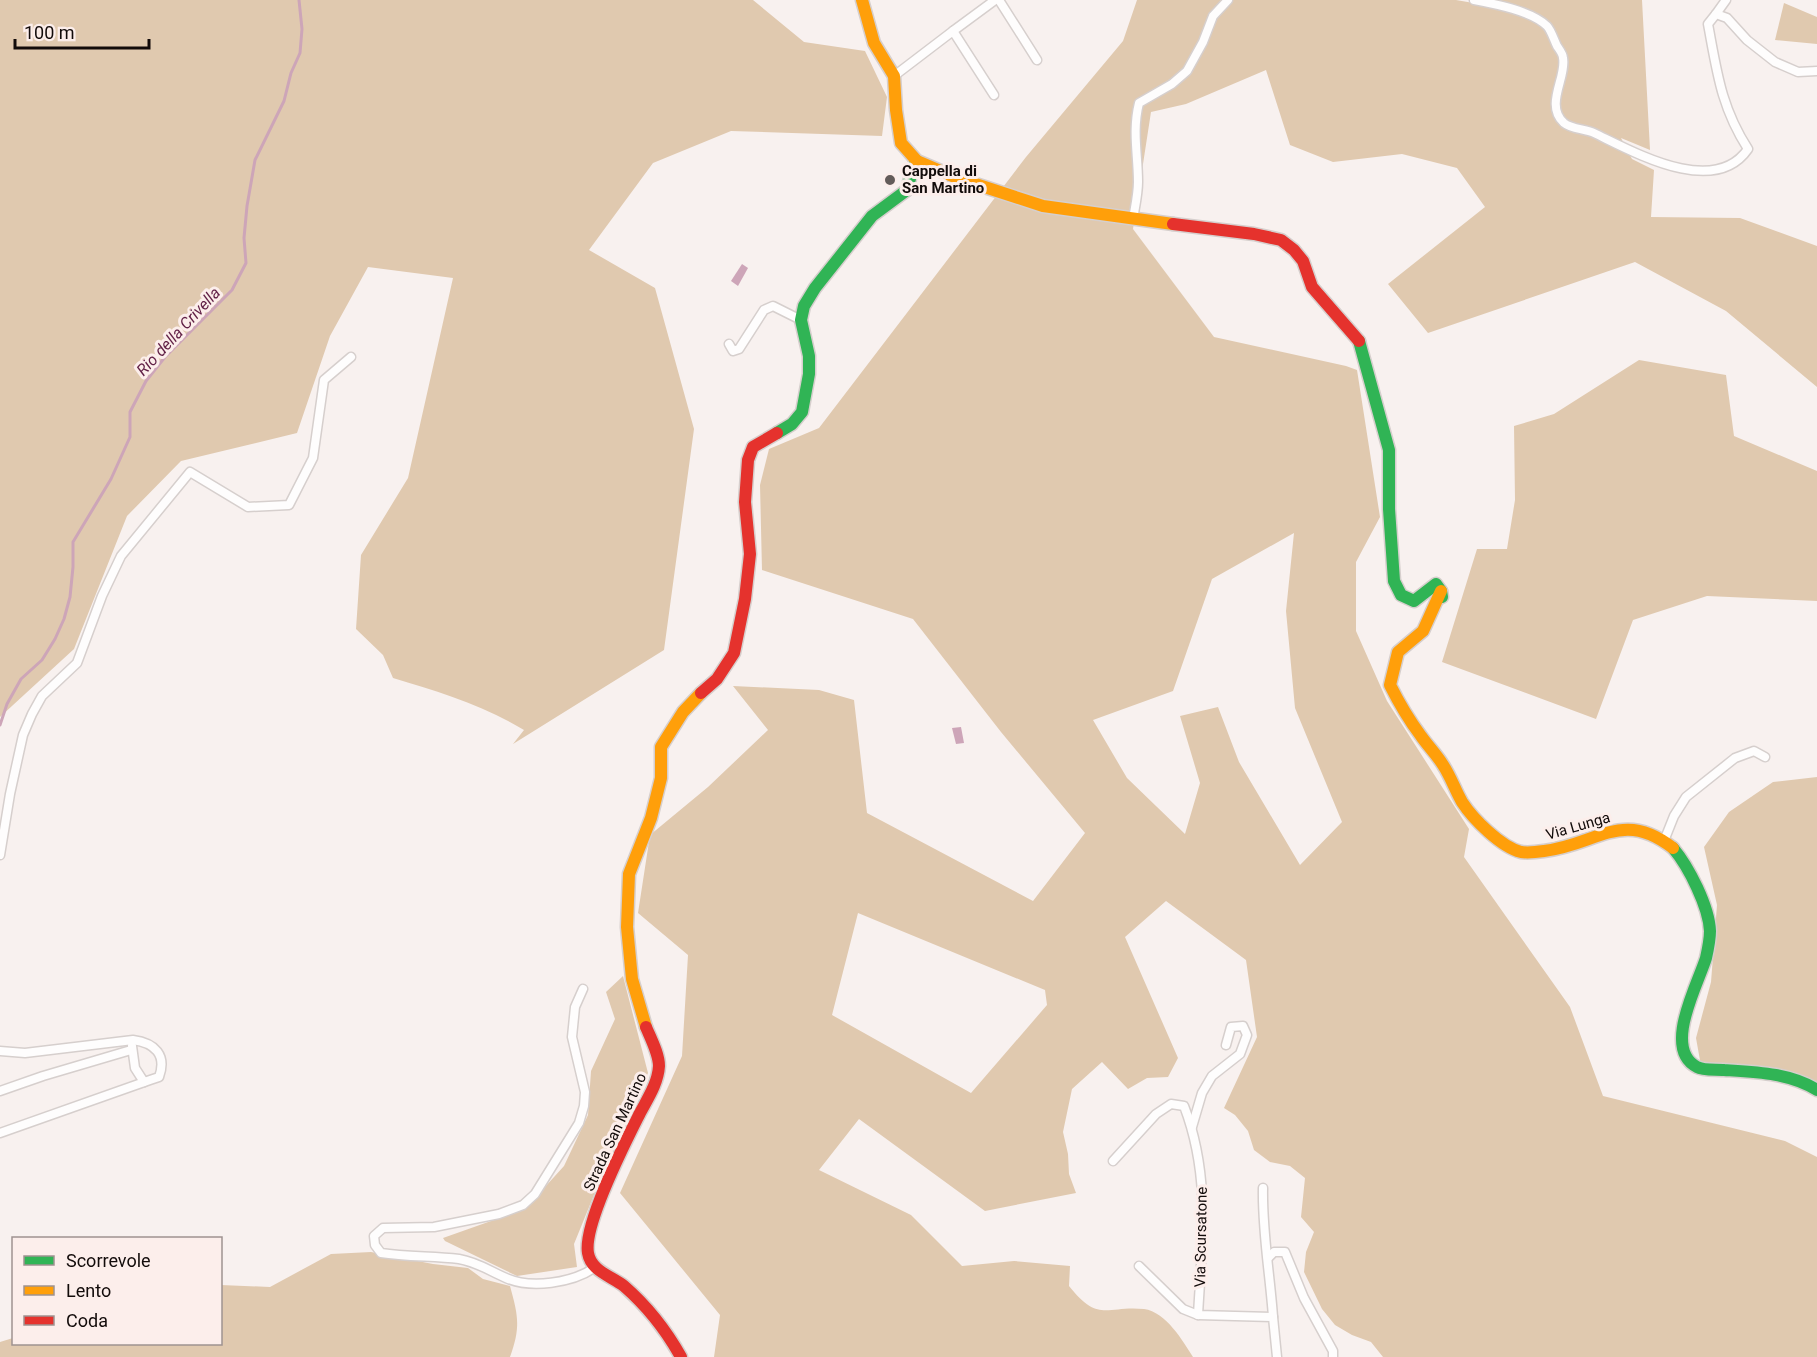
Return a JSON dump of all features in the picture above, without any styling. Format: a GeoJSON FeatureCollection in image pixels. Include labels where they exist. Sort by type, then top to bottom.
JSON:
{"type":"FeatureCollection","features":[{"type":"Feature","properties":{"kind":"street"},"geometry":{"type":"LineString","coordinates":[[862,0],[874,43],[894,76],[901,143],[917,161],[957,178],[1043,206],[1133,219],[1138,184],[1135,142],[1139,103],[1172,84],[1187,71],[1203,42],[1213,16],[1228,0]]}},
{"type":"Feature","properties":{"kind":"street"},"geometry":{"type":"LineString","coordinates":[[894,76],[997,0],[1036,60]]}},
{"type":"Feature","properties":{"kind":"street"},"geometry":{"type":"LineString","coordinates":[[1474,0],[1527,14],[1547,26],[1564,59],[1556,105],[1557,113],[1565,124],[1588,130],[1632,151],[1685,171],[1708,171],[1732,164],[1741,159],[1748,149],[1740,137],[1721,92],[1708,24],[1726,0]]}},
{"type":"Feature","properties":{"kind":"street"},"geometry":{"type":"LineString","coordinates":[[1716,14],[1727,18],[1747,40],[1775,62],[1798,72],[1817,71]]}},
{"type":"Feature","properties":{"kind":"street"},"geometry":{"type":"LineString","coordinates":[[954,32],[994,95]]}},
{"type":"Feature","properties":{"kind":"street"},"geometry":{"type":"LineString","coordinates":[[729,344],[734,351],[739,349],[764,310],[773,306],[801,320],[804,306],[815,288],[862,228],[873,216],[907,190],[913,167],[917,161]]}},
{"type":"Feature","properties":{"kind":"street","name":"Via Lunga"},"geometry":{"type":"LineString","coordinates":[[1133,219],[1254,234],[1281,240],[1294,250],[1302,261],[1312,286],[1358,339],[1389,450],[1390,537],[1395,581],[1401,595],[1414,601],[1436,584],[1442,594],[1423,631],[1398,652],[1390,685],[1416,730],[1441,762],[1462,803],[1485,829],[1519,852],[1567,847],[1599,835],[1626,829],[1640,829],[1658,835],[1675,849],[1705,900],[1709,921],[1709,945],[1681,1032],[1683,1050],[1689,1063],[1698,1068],[1786,1076],[1811,1084],[1817,1090]]}},
{"type":"Feature","properties":{"kind":"street","name":"Strada San Martino"},"geometry":{"type":"LineString","coordinates":[[594,1268],[590,1263],[587,1248],[593,1218],[604,1189],[658,1077],[659,1064],[632,979],[627,927],[629,874],[651,818],[661,778],[661,747],[683,712],[717,679],[734,653],[745,599],[750,554],[745,502],[748,459],[753,447],[792,424],[802,412],[809,374],[801,320]]}},
{"type":"Feature","properties":{"kind":"street"},"geometry":{"type":"LineString","coordinates":[[0,855],[23,735],[42,696],[77,663],[102,596],[121,556],[190,472],[248,507],[289,506],[313,458],[324,380],[351,357]]}},
{"type":"Feature","properties":{"kind":"street"},"geometry":{"type":"LineString","coordinates":[[1664,841],[1674,816],[1686,797],[1699,786],[1736,758],[1754,751],[1765,757]]}},
{"type":"Feature","properties":{"kind":"street"},"geometry":{"type":"LineString","coordinates":[[583,989],[575,1006],[572,1036],[585,1092],[584,1106],[579,1122],[535,1194],[524,1205],[499,1214],[434,1227],[382,1228],[374,1236],[375,1245],[381,1253],[475,1262],[509,1280],[556,1282],[583,1276],[594,1268],[612,1277],[634,1296],[657,1321],[681,1357]]}},
{"type":"Feature","properties":{"kind":"street"},"geometry":{"type":"LineString","coordinates":[[1192,1127],[1202,1093],[1212,1076],[1240,1054],[1247,1035],[1243,1026],[1231,1027],[1226,1045]]}},
{"type":"Feature","properties":{"kind":"street"},"geometry":{"type":"LineString","coordinates":[[133,1040],[131,1050],[135,1068],[144,1082]]}},
{"type":"Feature","properties":{"kind":"street"},"geometry":{"type":"LineString","coordinates":[[0,1051],[25,1053],[133,1040],[144,1041],[160,1055],[162,1066],[159,1077],[0,1133]]}},
{"type":"Feature","properties":{"kind":"street"},"geometry":{"type":"LineString","coordinates":[[0,1091],[131,1050]]}},
{"type":"Feature","properties":{"kind":"street","name":"Via Scursatone"},"geometry":{"type":"LineString","coordinates":[[1113,1161],[1156,1114],[1171,1104],[1184,1106],[1192,1127],[1203,1182],[1204,1240],[1198,1315]]}},
{"type":"Feature","properties":{"kind":"street"},"geometry":{"type":"LineString","coordinates":[[1263,1188],[1262,1218],[1277,1357]]}},
{"type":"Feature","properties":{"kind":"street"},"geometry":{"type":"LineString","coordinates":[[1268,1258],[1274,1252],[1285,1252],[1304,1298],[1333,1351],[1333,1357]]}},
{"type":"Feature","properties":{"kind":"street"},"geometry":{"type":"LineString","coordinates":[[1139,1266],[1183,1309],[1198,1315],[1273,1317]]}},
{"type":"Feature","properties":{"kind":"shaded area"},"geometry":{"type":"Polygon","coordinates":[[[0,0],[753,0],[804,42],[865,51],[887,97],[882,136],[731,131],[653,163],[589,250],[655,288],[694,429],[664,650],[513,744],[524,730],[509,721],[460,700],[393,678],[383,655],[356,629],[361,555],[408,478],[453,278],[368,267],[330,336],[297,433],[181,461],[127,516],[74,649],[0,717],[0,0]]]}},
{"type":"Feature","properties":{"kind":"shaded area"},"geometry":{"type":"Polygon","coordinates":[[[1137,0],[1456,0],[1485,5],[1491,0],[1642,0],[1650,150],[1621,138],[1632,159],[1654,170],[1651,217],[1740,218],[1817,246],[1817,387],[1726,311],[1635,262],[1428,333],[1388,284],[1485,207],[1457,168],[1402,154],[1333,162],[1290,145],[1266,70],[1186,104],[1151,112],[1133,229],[1214,337],[1357,370],[1380,517],[1356,562],[1356,631],[1387,701],[1469,829],[1464,857],[1570,1007],[1603,1096],[1785,1141],[1817,1157],[1817,1357],[1383,1357],[1371,1342],[1335,1325],[1322,1309],[1304,1272],[1306,1252],[1314,1232],[1301,1217],[1305,1178],[1290,1166],[1270,1162],[1254,1150],[1248,1131],[1235,1115],[1224,1108],[1257,1037],[1246,960],[1166,901],[1125,937],[1178,1058],[1168,1077],[1147,1078],[1128,1089],[1102,1062],[1072,1089],[1063,1132],[1068,1154],[1069,1174],[1076,1193],[985,1211],[859,1119],[819,1170],[911,1215],[962,1266],[1014,1261],[1070,1266],[1069,1286],[1088,1305],[1104,1310],[1131,1308],[1152,1311],[1167,1321],[1193,1357],[714,1357],[720,1315],[620,1193],[682,1056],[688,955],[638,913],[650,835],[708,787],[768,730],[733,686],[819,690],[854,700],[867,813],[1033,901],[1085,833],[1001,732],[913,619],[762,570],[760,485],[769,449],[819,428],[1026,157],[1123,41],[1137,0]],[[1294,533],[1212,579],[1173,691],[1093,720],[1127,778],[1185,834],[1200,783],[1180,716],[1218,707],[1239,762],[1300,865],[1342,822],[1295,708],[1286,611],[1294,533]],[[858,913],[832,1015],[971,1093],[1047,1005],[1045,990],[858,913]]]}},
{"type":"Feature","properties":{"kind":"shaded area"},"geometry":{"type":"Polygon","coordinates":[[[1784,3],[1817,17],[1817,44],[1775,40],[1784,3]]]}},
{"type":"Feature","properties":{"kind":"shaded area"},"geometry":{"type":"Polygon","coordinates":[[[742,264],[748,268],[738,286],[731,281],[742,264]]]}},
{"type":"Feature","properties":{"kind":"shaded area"},"geometry":{"type":"Polygon","coordinates":[[[1639,360],[1726,375],[1734,436],[1817,471],[1817,601],[1707,596],[1633,620],[1596,719],[1442,662],[1477,549],[1507,549],[1515,500],[1514,426],[1554,414],[1639,360]]]}},
{"type":"Feature","properties":{"kind":"shaded area"},"geometry":{"type":"Polygon","coordinates":[[[961,727],[964,743],[956,744],[952,728],[961,727]]]}},
{"type":"Feature","properties":{"kind":"shaded area"},"geometry":{"type":"Polygon","coordinates":[[[1817,777],[1817,1088],[1701,1066],[1696,1038],[1711,982],[1717,905],[1704,847],[1729,812],[1773,782],[1817,777]]]}},
{"type":"Feature","properties":{"kind":"shaded area"},"geometry":{"type":"Polygon","coordinates":[[[623,976],[648,1073],[609,1158],[574,1244],[577,1267],[517,1276],[445,1241],[443,1238],[525,1209],[564,1166],[588,1115],[591,1071],[615,1019],[606,992],[623,976]]]}},
{"type":"Feature","properties":{"kind":"shaded area"},"geometry":{"type":"Polygon","coordinates":[[[371,1252],[468,1268],[483,1279],[510,1286],[515,1305],[517,1329],[510,1357],[0,1357],[0,1342],[12,1338],[12,1345],[222,1345],[222,1285],[270,1287],[331,1254],[371,1252]]]}},
{"type":"Feature","properties":{"kind":"waterway","name":"Rio della Crivella"},"geometry":{"type":"LineString","coordinates":[[0,725],[7,704],[21,679],[42,660],[64,619],[70,597],[73,542],[111,479],[130,437],[130,412],[146,381],[165,357],[232,290],[246,263],[244,238],[255,160],[284,101],[291,73],[300,53],[302,29],[299,0]]}},
{"type":"Feature","properties":{"kind":"traffic: fast"},"geometry":{"type":"LineString","coordinates":[[777,433],[792,424],[802,412],[809,374],[809,356],[801,320],[804,306],[815,288],[872,216],[907,190],[913,167],[917,161]]}},
{"type":"Feature","properties":{"kind":"traffic: fast"},"geometry":{"type":"LineString","coordinates":[[1359,341],[1389,450],[1389,509],[1394,581],[1401,595],[1414,601],[1436,584],[1442,597]]}},
{"type":"Feature","properties":{"kind":"traffic: fast"},"geometry":{"type":"LineString","coordinates":[[1673,848],[1697,888],[1706,911],[1710,931],[1706,958],[1690,999],[1682,1031],[1687,1058],[1700,1068],[1772,1074],[1796,1080],[1817,1090]]}},
{"type":"Feature","properties":{"kind":"traffic: slow"},"geometry":{"type":"LineString","coordinates":[[862,0],[874,43],[894,76],[901,143],[917,161],[957,178],[1043,206],[1173,224]]}},
{"type":"Feature","properties":{"kind":"traffic: slow"},"geometry":{"type":"LineString","coordinates":[[1441,591],[1423,631],[1398,652],[1390,685],[1412,724],[1443,765],[1462,802],[1473,816],[1496,838],[1521,852],[1563,848],[1609,832],[1624,830],[1639,831],[1655,836],[1673,848]]}},
{"type":"Feature","properties":{"kind":"traffic: slow"},"geometry":{"type":"LineString","coordinates":[[646,1027],[632,979],[627,927],[629,874],[651,818],[661,778],[661,747],[683,712],[701,693]]}},
{"type":"Feature","properties":{"kind":"traffic: jam"},"geometry":{"type":"LineString","coordinates":[[1173,224],[1254,234],[1281,240],[1303,261],[1312,287],[1359,341]]}},
{"type":"Feature","properties":{"kind":"traffic: jam"},"geometry":{"type":"LineString","coordinates":[[701,693],[717,679],[734,653],[745,599],[750,554],[745,502],[748,460],[753,447],[777,433]]}},
{"type":"Feature","properties":{"kind":"traffic: jam"},"geometry":{"type":"LineString","coordinates":[[646,1027],[658,1057],[657,1078],[616,1162],[599,1203],[588,1240],[588,1253],[597,1269],[624,1286],[648,1310],[681,1357]]}},
{"type":"Feature","properties":{"kind":"place","name":"Cappella di San Martino"},"geometry":{"type":"Point","coordinates":[890,180]}}]}
